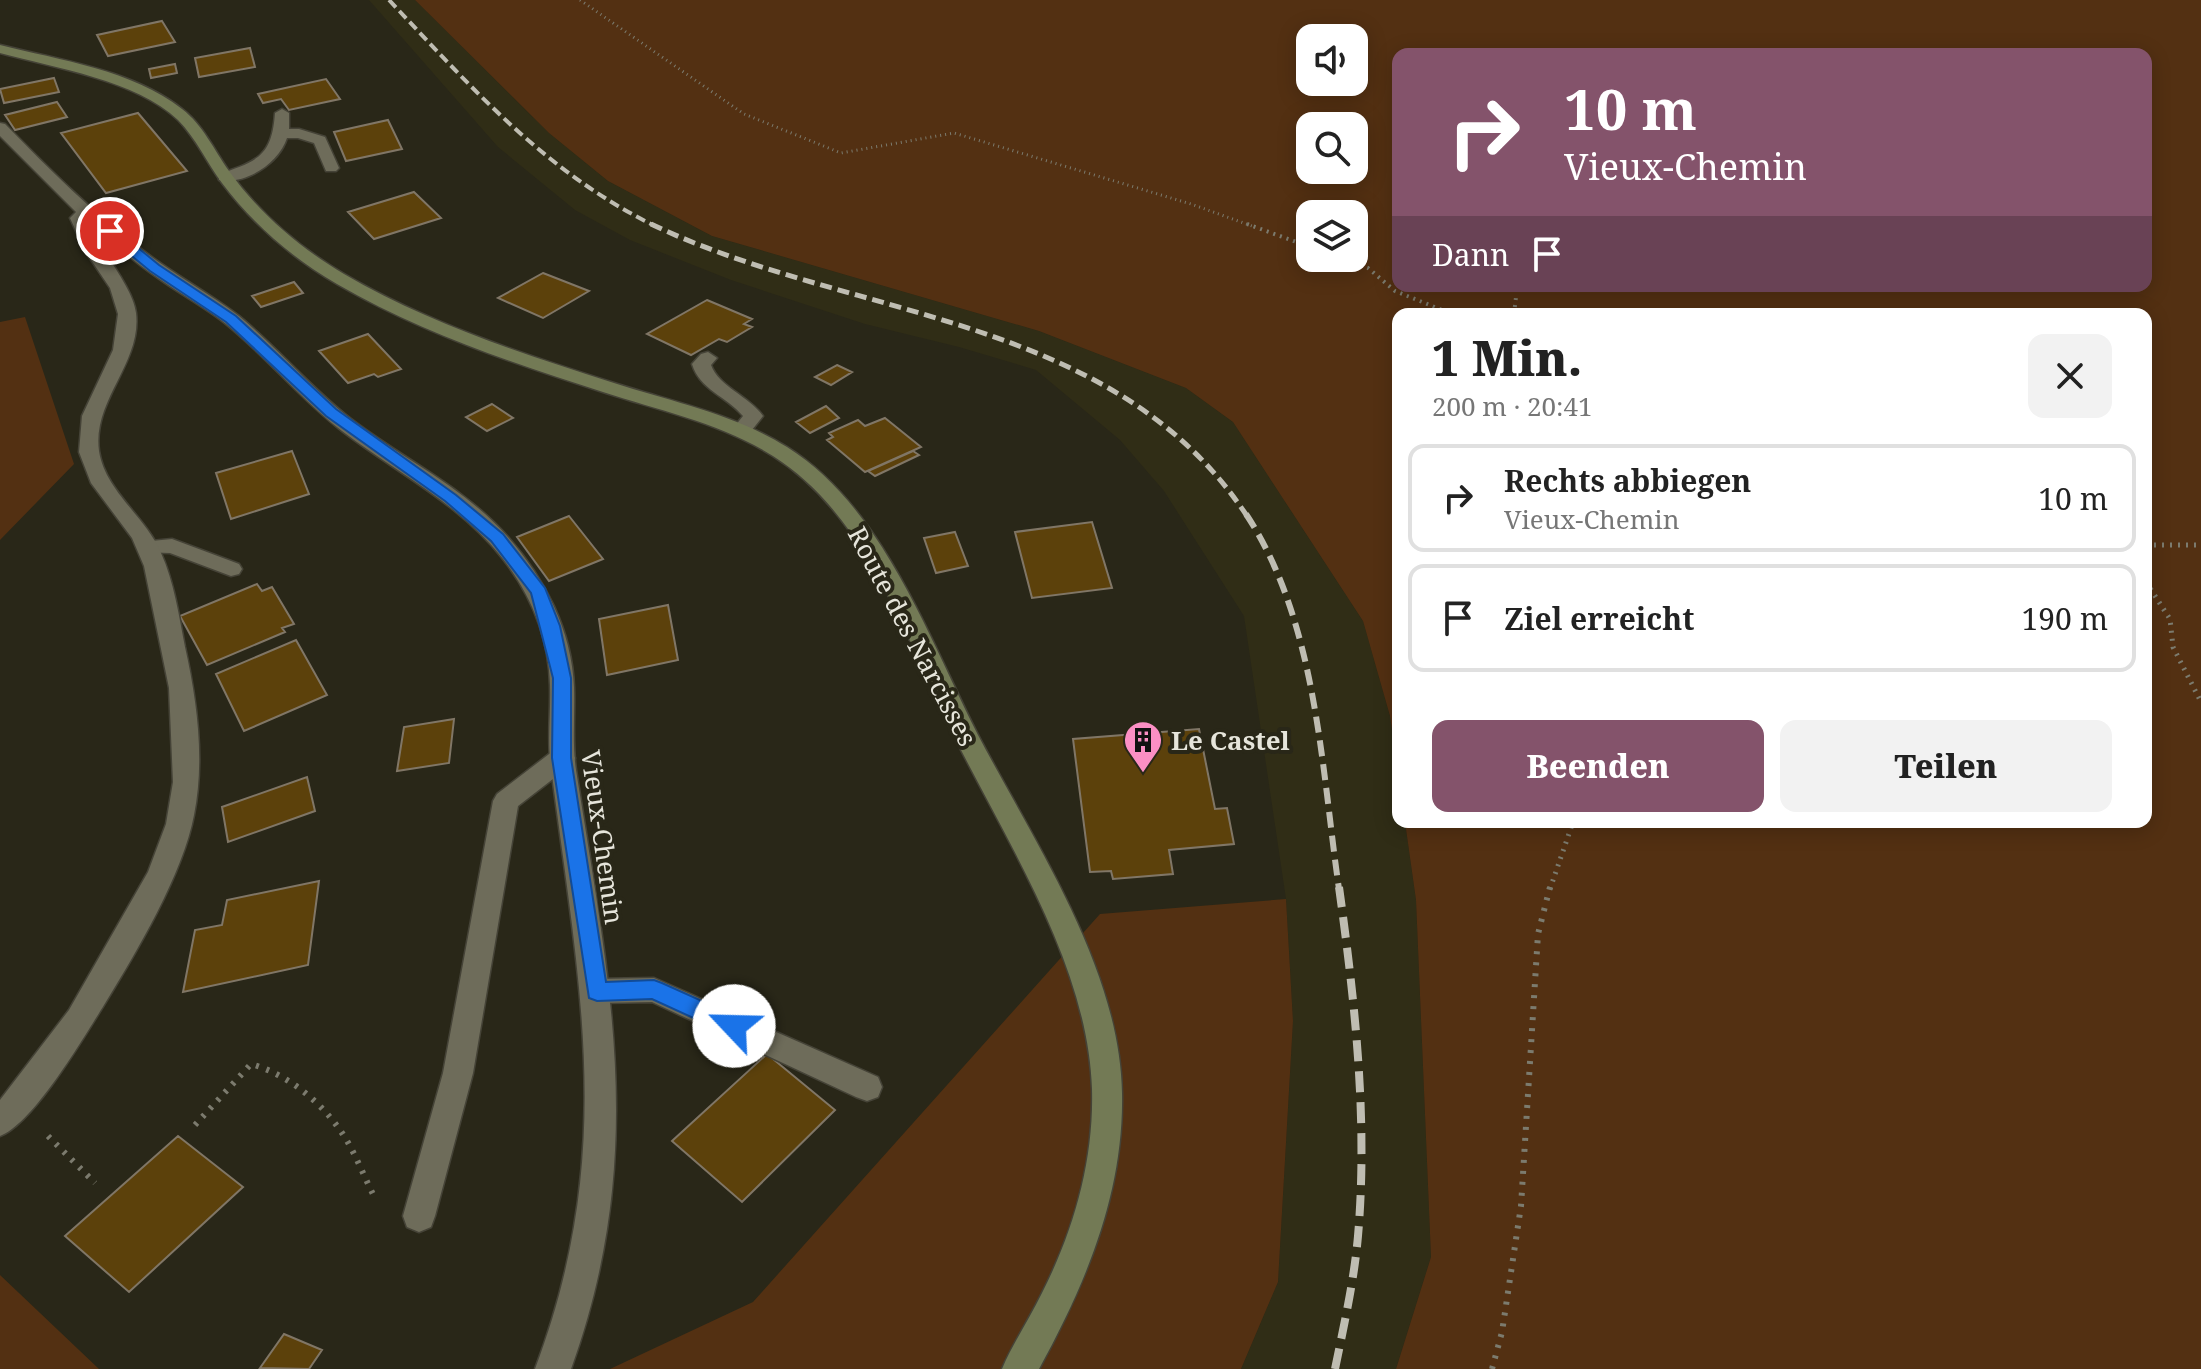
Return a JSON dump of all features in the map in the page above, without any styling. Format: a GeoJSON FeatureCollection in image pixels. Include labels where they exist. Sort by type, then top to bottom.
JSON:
{"type":"FeatureCollection","features":[{"type":"Feature","properties":{"kind":"street","name":"Route des Narcisses"},"geometry":{"type":"LineString","coordinates":[[0,49],[122,85],[179,113],[225,177],[276,234],[306,257],[366,294],[467,340],[741,431],[778,450],[825,486],[866,543],[907,614],[1020,840],[1091,995],[1107,1088],[1099,1178],[1082,1248],[1055,1308],[1020,1369]]}},
{"type":"Feature","properties":{"kind":"street"},"geometry":{"type":"LineString","coordinates":[[225,177],[248,170],[278,149],[282,113]]}},
{"type":"Feature","properties":{"kind":"street","name":"Vieux-Chemin"},"geometry":{"type":"LineString","coordinates":[[0,127],[23,153],[87,212],[154,268],[231,319],[331,413],[451,498],[497,537],[539,592],[551,626],[562,678],[562,758],[597,991],[602,1125],[588,1251],[566,1340],[553,1369]]}},
{"type":"Feature","properties":{"kind":"street"},"geometry":{"type":"LineString","coordinates":[[282,134],[299,133],[320,140],[331,168]]}},
{"type":"Feature","properties":{"kind":"street"},"geometry":{"type":"LineString","coordinates":[[0,1122],[19,1101],[83,1012],[127,940],[166,863],[182,812],[186,759],[178,679],[149,547],[120,511],[89,452],[89,424],[118,360],[127,332],[127,312],[119,289],[94,252],[78,218],[87,212]]}},
{"type":"Feature","properties":{"kind":"street"},"geometry":{"type":"LineString","coordinates":[[708,358],[701,364],[701,370],[749,408],[753,416],[741,431]]}},
{"type":"Feature","properties":{"kind":"street"},"geometry":{"type":"LineString","coordinates":[[149,547],[172,546],[231,569]]}},
{"type":"Feature","properties":{"kind":"street"},"geometry":{"type":"LineString","coordinates":[[419,1216],[458,1073],[506,801],[562,758]]}},
{"type":"Feature","properties":{"kind":"street"},"geometry":{"type":"LineString","coordinates":[[597,991],[654,990],[867,1087]]}},
{"type":"Feature","properties":{"kind":"path"},"geometry":{"type":"LineString","coordinates":[[580,0],[744,114],[841,153],[954,133],[1191,204],[1296,242]]}},
{"type":"Feature","properties":{"kind":"path"},"geometry":{"type":"LineString","coordinates":[[1368,268],[1392,288]]}},
{"type":"Feature","properties":{"kind":"path"},"geometry":{"type":"LineString","coordinates":[[1397,292],[1437,308]]}},
{"type":"Feature","properties":{"kind":"path"},"geometry":{"type":"LineString","coordinates":[[1515,308],[1516,297]]}},
{"type":"Feature","properties":{"kind":"path"},"geometry":{"type":"LineString","coordinates":[[2152,545],[2201,545]]}},
{"type":"Feature","properties":{"kind":"path"},"geometry":{"type":"LineString","coordinates":[[2152,591],[2170,619],[2173,647],[2201,702]]}},
{"type":"Feature","properties":{"kind":"path"},"geometry":{"type":"LineString","coordinates":[[1492,1369],[1502,1332],[1521,1206],[1538,934],[1554,872],[1571,828]]}},
{"type":"Feature","properties":{"kind":"path"},"geometry":{"type":"LineString","coordinates":[[195,1125],[251,1064],[268,1067],[304,1092],[342,1133],[384,1212],[419,1216]]}},
{"type":"Feature","properties":{"kind":"path"},"geometry":{"type":"LineString","coordinates":[[19,1101],[38,1127],[95,1183]]}},
{"type":"Feature","properties":{"kind":"shaded area"},"geometry":{"type":"Polygon","coordinates":[[[369,0],[415,0],[549,133],[608,181],[712,236],[1039,331],[1186,388],[1233,422],[1363,621],[1390,716],[1392,828],[1406,828],[1416,900],[1431,1257],[1396,1369],[1241,1369],[1278,1282],[1293,1021],[1286,899],[1244,616],[1164,491],[1120,440],[1036,370],[865,324],[731,280],[630,240],[575,210],[498,147],[369,0]]]}},
{"type":"Feature","properties":{"kind":"shaded area"},"geometry":{"type":"Polygon","coordinates":[[[415,0],[2201,0],[2201,1369],[1396,1369],[1431,1257],[1416,900],[1406,828],[2152,828],[2152,308],[1392,308],[1392,730],[1363,621],[1233,422],[1186,388],[1039,331],[712,236],[608,181],[549,133],[415,0]]]}},
{"type":"Feature","properties":{"kind":"shaded area"},"geometry":{"type":"Polygon","coordinates":[[[25,317],[74,464],[0,540],[0,322],[25,317]]]}},
{"type":"Feature","properties":{"kind":"shaded area"},"geometry":{"type":"Polygon","coordinates":[[[1286,899],[1293,1021],[1278,1282],[1241,1369],[610,1369],[753,1302],[1100,914],[1286,899]]]}},
{"type":"Feature","properties":{"kind":"shaded area"},"geometry":{"type":"Polygon","coordinates":[[[0,1275],[99,1369],[0,1369],[0,1275]]]}},
{"type":"Feature","properties":{"kind":"building"},"geometry":{"type":"Polygon","coordinates":[[[162,21],[175,42],[108,56],[97,35],[162,21]]]}},
{"type":"Feature","properties":{"kind":"building"},"geometry":{"type":"Polygon","coordinates":[[[250,48],[255,67],[199,77],[195,58],[250,48]]]}},
{"type":"Feature","properties":{"kind":"building"},"geometry":{"type":"Polygon","coordinates":[[[175,64],[177,73],[151,78],[149,69],[175,64]]]}},
{"type":"Feature","properties":{"kind":"building"},"geometry":{"type":"Polygon","coordinates":[[[54,78],[59,92],[4,103],[0,89],[54,78]]]}},
{"type":"Feature","properties":{"kind":"building"},"geometry":{"type":"Polygon","coordinates":[[[326,79],[340,99],[289,110],[281,99],[263,103],[258,94],[326,79]]]}},
{"type":"Feature","properties":{"kind":"building"},"geometry":{"type":"Polygon","coordinates":[[[57,102],[67,117],[15,130],[5,115],[57,102]]]}},
{"type":"Feature","properties":{"kind":"building"},"geometry":{"type":"Polygon","coordinates":[[[138,113],[187,171],[106,193],[61,133],[138,113]]]}},
{"type":"Feature","properties":{"kind":"building"},"geometry":{"type":"Polygon","coordinates":[[[388,120],[402,149],[346,161],[334,132],[388,120]]]}},
{"type":"Feature","properties":{"kind":"building"},"geometry":{"type":"Polygon","coordinates":[[[414,192],[441,218],[374,239],[348,212],[414,192]]]}},
{"type":"Feature","properties":{"kind":"building"},"geometry":{"type":"Polygon","coordinates":[[[543,273],[589,291],[543,318],[498,298],[543,273]]]}},
{"type":"Feature","properties":{"kind":"building"},"geometry":{"type":"Polygon","coordinates":[[[294,282],[303,293],[261,307],[252,296],[294,282]]]}},
{"type":"Feature","properties":{"kind":"building"},"geometry":{"type":"Polygon","coordinates":[[[707,300],[752,319],[744,324],[752,327],[727,342],[719,339],[691,355],[647,334],[707,300]]]}},
{"type":"Feature","properties":{"kind":"building"},"geometry":{"type":"Polygon","coordinates":[[[368,334],[401,369],[348,383],[319,351],[368,334]]]}},
{"type":"Feature","properties":{"kind":"building"},"geometry":{"type":"Polygon","coordinates":[[[837,365],[852,372],[831,385],[815,377],[837,365]]]}},
{"type":"Feature","properties":{"kind":"building"},"geometry":{"type":"Polygon","coordinates":[[[492,404],[513,418],[487,431],[466,417],[492,404]]]}},
{"type":"Feature","properties":{"kind":"building"},"geometry":{"type":"Polygon","coordinates":[[[826,406],[839,418],[810,433],[796,422],[826,406]]]}},
{"type":"Feature","properties":{"kind":"building"},"geometry":{"type":"Polygon","coordinates":[[[885,418],[921,447],[865,472],[827,440],[833,437],[829,433],[858,420],[865,426],[885,418]]]}},
{"type":"Feature","properties":{"kind":"building"},"geometry":{"type":"Polygon","coordinates":[[[292,451],[309,494],[231,519],[216,473],[292,451]]]}},
{"type":"Feature","properties":{"kind":"building"},"geometry":{"type":"Polygon","coordinates":[[[913,451],[919,455],[875,476],[868,471],[913,451]]]}},
{"type":"Feature","properties":{"kind":"building"},"geometry":{"type":"Polygon","coordinates":[[[569,516],[603,559],[549,581],[517,537],[569,516]]]}},
{"type":"Feature","properties":{"kind":"building"},"geometry":{"type":"Polygon","coordinates":[[[1092,522],[1112,588],[1032,598],[1015,532],[1092,522]]]}},
{"type":"Feature","properties":{"kind":"building"},"geometry":{"type":"Polygon","coordinates":[[[955,532],[968,566],[936,573],[924,538],[955,532]]]}},
{"type":"Feature","properties":{"kind":"building"},"geometry":{"type":"Polygon","coordinates":[[[257,584],[262,591],[272,587],[294,624],[282,628],[285,632],[207,665],[180,616],[257,584]]]}},
{"type":"Feature","properties":{"kind":"building"},"geometry":{"type":"Polygon","coordinates":[[[668,605],[678,660],[607,675],[599,619],[668,605]]]}},
{"type":"Feature","properties":{"kind":"building"},"geometry":{"type":"Polygon","coordinates":[[[296,640],[327,695],[244,731],[216,674],[296,640]]]}},
{"type":"Feature","properties":{"kind":"building"},"geometry":{"type":"Polygon","coordinates":[[[454,719],[449,763],[397,771],[404,727],[454,719]]]}},
{"type":"Feature","properties":{"kind":"building","name":"Le Castel"},"geometry":{"type":"Polygon","coordinates":[[[1199,729],[1215,809],[1227,808],[1234,844],[1169,850],[1173,874],[1113,879],[1111,871],[1090,872],[1073,739],[1199,729]]]}},
{"type":"Feature","properties":{"kind":"building"},"geometry":{"type":"Polygon","coordinates":[[[307,777],[315,811],[228,842],[222,807],[307,777]]]}},
{"type":"Feature","properties":{"kind":"building"},"geometry":{"type":"Polygon","coordinates":[[[319,881],[308,965],[183,992],[195,930],[222,925],[227,900],[319,881]]]}},
{"type":"Feature","properties":{"kind":"building"},"geometry":{"type":"Polygon","coordinates":[[[767,1054],[835,1110],[742,1202],[672,1141],[767,1054]]]}},
{"type":"Feature","properties":{"kind":"building"},"geometry":{"type":"Polygon","coordinates":[[[178,1136],[243,1187],[129,1292],[65,1236],[178,1136]]]}},
{"type":"Feature","properties":{"kind":"building"},"geometry":{"type":"Polygon","coordinates":[[[284,1334],[322,1350],[309,1369],[260,1368],[284,1334]]]}},
{"type":"Feature","properties":{"kind":"railway"},"geometry":{"type":"LineString","coordinates":[[389,0],[481,96],[544,154],[615,204],[652,225]]}},
{"type":"Feature","properties":{"kind":"railway"},"geometry":{"type":"LineString","coordinates":[[652,225],[729,256],[974,330],[1052,360],[1125,398],[1191,449],[1247,516]]}},
{"type":"Feature","properties":{"kind":"railway"},"geometry":{"type":"LineString","coordinates":[[1246,514],[1270,556],[1302,647],[1320,744],[1339,889]]}},
{"type":"Feature","properties":{"kind":"railway"},"geometry":{"type":"LineString","coordinates":[[1335,1369],[1356,1253],[1362,1148],[1355,1018],[1339,887]]}},
{"type":"Feature","properties":{"kind":"place","name":"Le Castel"},"geometry":{"type":"Point","coordinates":[1143,774]}},
{"type":"Feature","properties":{"kind":"route"},"geometry":{"type":"LineString","coordinates":[[110,231],[154,268],[231,319],[331,413],[451,498],[497,537],[520,566],[539,592],[551,626],[562,678],[562,758],[597,991],[654,990],[734,1026]]}}]}
